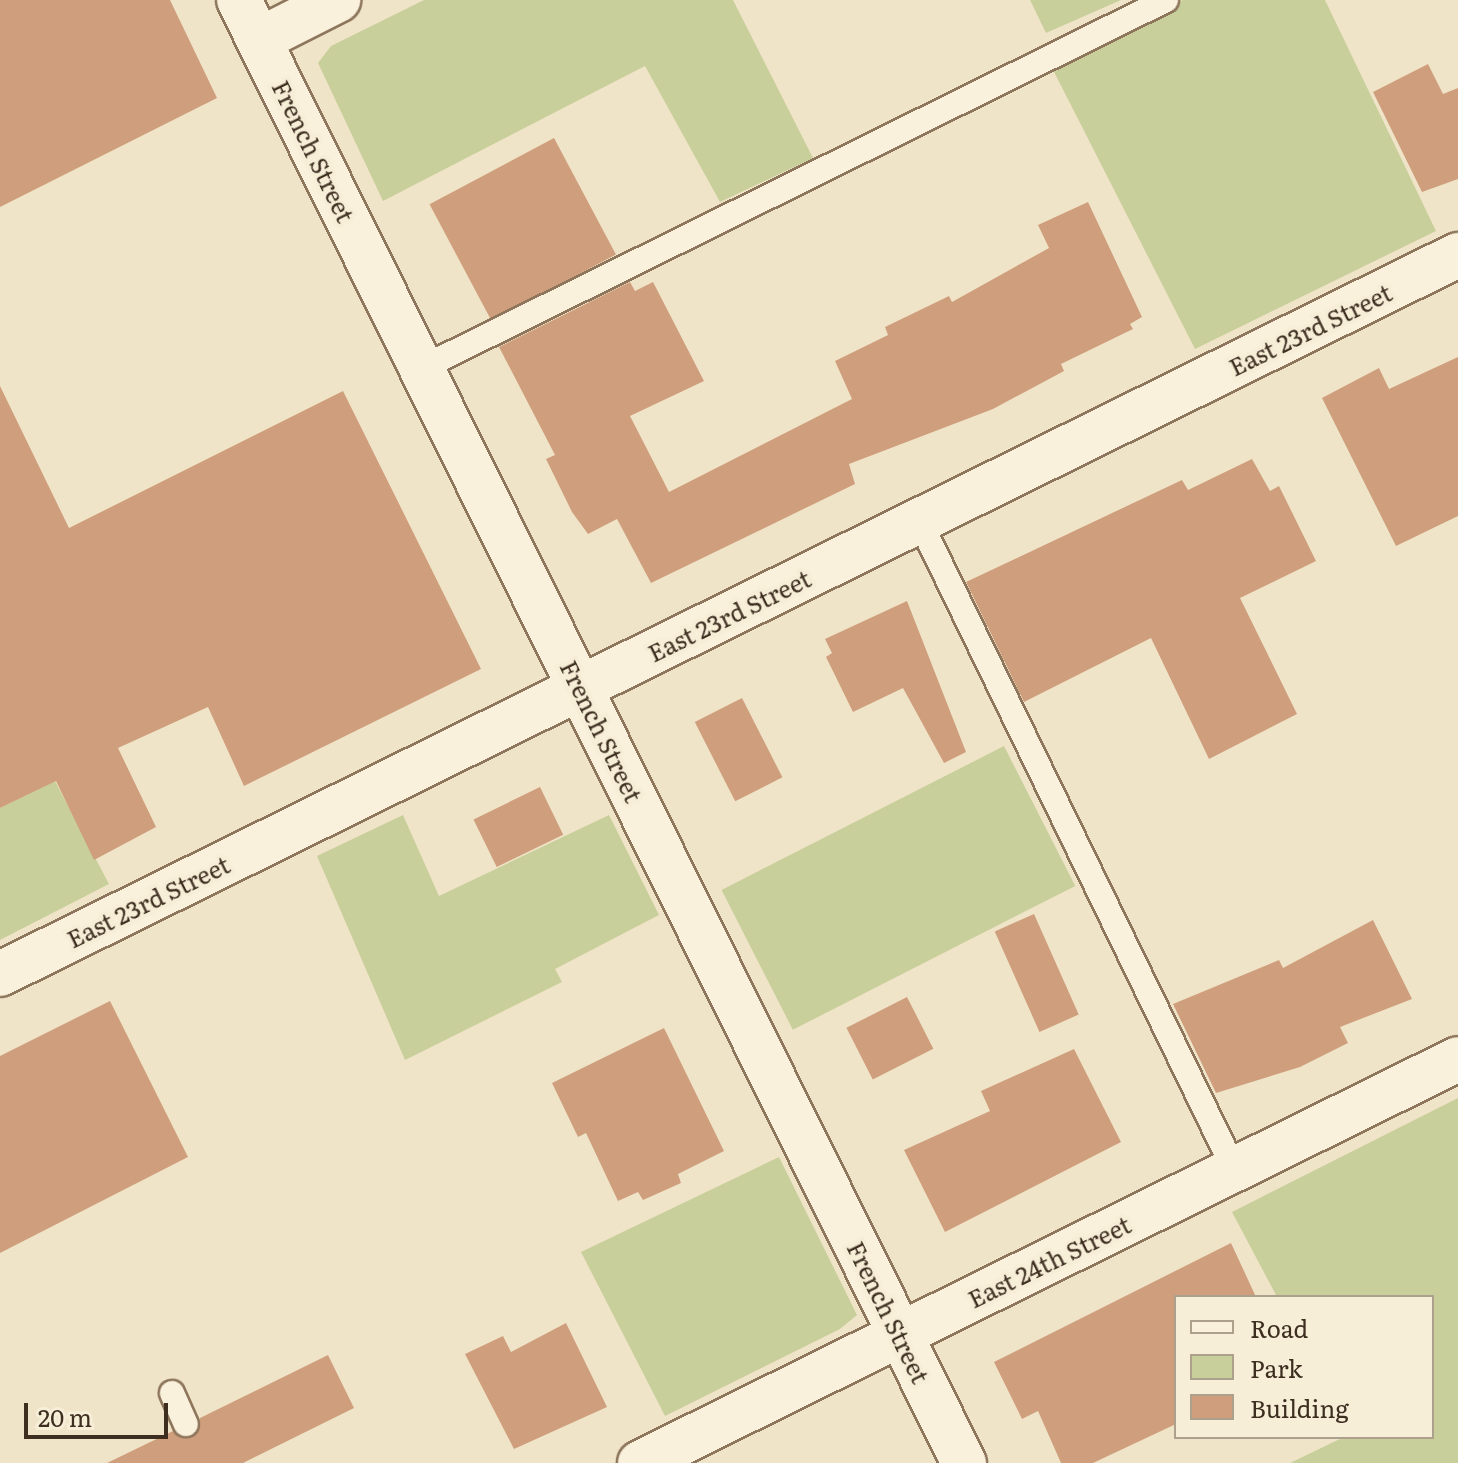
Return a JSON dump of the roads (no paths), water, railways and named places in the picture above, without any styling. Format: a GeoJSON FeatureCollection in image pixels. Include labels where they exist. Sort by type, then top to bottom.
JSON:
{"type":"FeatureCollection","features":[{"type":"Feature","properties":{"kind":"street","name":"French Street"},"geometry":{"type":"LineString","coordinates":[[239,0],[964,1463]]}},
{"type":"Feature","properties":{"kind":"street"},"geometry":{"type":"LineString","coordinates":[[259,40],[338,0]]}},
{"type":"Feature","properties":{"kind":"street","name":"East 23rd Street"},"geometry":{"type":"LineString","coordinates":[[0,974],[1458,255]]}},
{"type":"Feature","properties":{"kind":"street","name":"East 24th Street"},"geometry":{"type":"LineString","coordinates":[[640,1463],[1458,1059]]}},
{"type":"Feature","properties":{"kind":"lane"},"geometry":{"type":"LineString","coordinates":[[422,368],[1166,0]]}},
{"type":"Feature","properties":{"kind":"lane"},"geometry":{"type":"LineString","coordinates":[[920,522],[1234,1169]]}},
{"type":"Feature","properties":{"kind":"lane"},"geometry":{"type":"LineString","coordinates":[[172,1393],[186,1424]]}}]}
